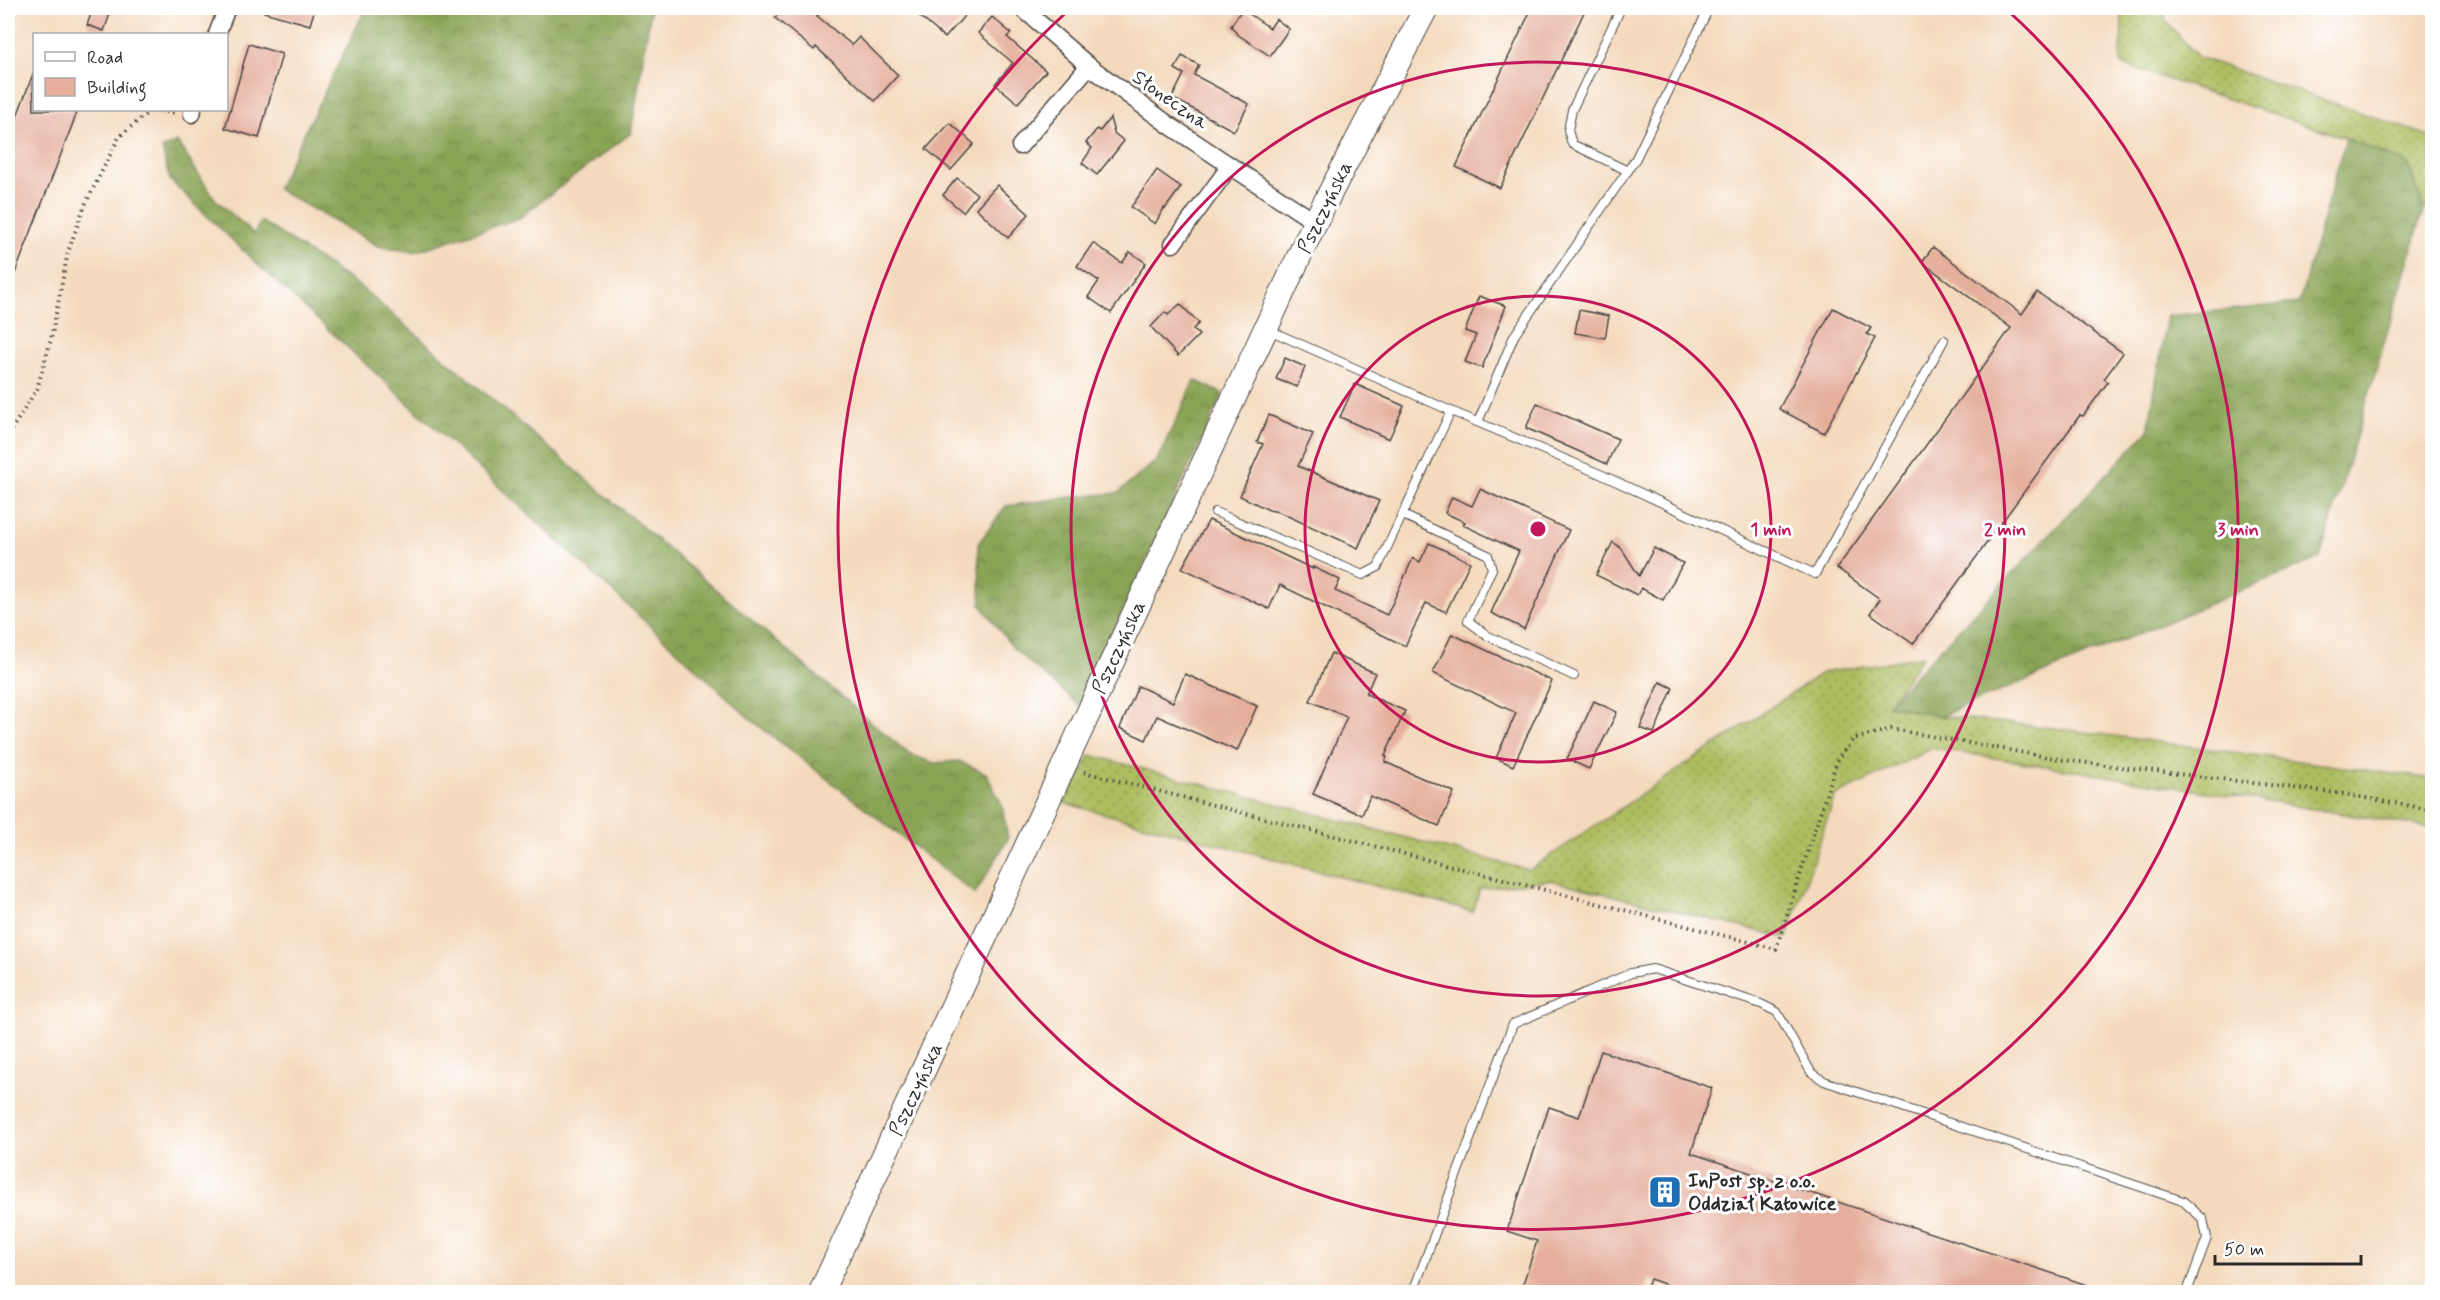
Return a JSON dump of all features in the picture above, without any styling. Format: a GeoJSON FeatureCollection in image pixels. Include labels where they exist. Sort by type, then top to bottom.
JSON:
{"type":"FeatureCollection","features":[{"type":"Feature","properties":{"kind":"main road","name":"Pszczyńska"},"geometry":{"type":"LineString","coordinates":[[821,1293],[1315,222],[1426,8]]}},
{"type":"Feature","properties":{"kind":"street"},"geometry":{"type":"LineString","coordinates":[[217,33],[227,8]]}},
{"type":"Feature","properties":{"kind":"street","name":"Słoneczna"},"geometry":{"type":"LineString","coordinates":[[1022,8],[1089,66],[1169,125],[1315,222]]}},
{"type":"Feature","properties":{"kind":"street"},"geometry":{"type":"LineString","coordinates":[[1020,146],[1089,66]]}},
{"type":"Feature","properties":{"kind":"street"},"geometry":{"type":"LineString","coordinates":[[1173,244],[1230,166]]}},
{"type":"Feature","properties":{"kind":"lane"},"geometry":{"type":"LineString","coordinates":[[1621,8],[1572,111],[1568,130],[1572,144],[1628,171]]}},
{"type":"Feature","properties":{"kind":"lane"},"geometry":{"type":"LineString","coordinates":[[1478,422],[1514,336],[1635,160],[1709,8]]}},
{"type":"Feature","properties":{"kind":"lane"},"geometry":{"type":"LineString","coordinates":[[1266,329],[1600,474],[1815,574],[1944,340]]}},
{"type":"Feature","properties":{"kind":"lane"},"geometry":{"type":"LineString","coordinates":[[1215,512],[1364,575],[1378,567],[1451,411]]}},
{"type":"Feature","properties":{"kind":"lane"},"geometry":{"type":"LineString","coordinates":[[1402,515],[1488,555],[1492,569],[1468,621],[1488,636],[1574,676]]}},
{"type":"Feature","properties":{"kind":"lane"},"geometry":{"type":"LineString","coordinates":[[1413,1293],[1512,1024],[1631,973],[1653,969],[1761,1004],[1777,1012],[1811,1072],[1824,1081],[2183,1201],[2203,1219],[2207,1238],[2187,1293]]}},
{"type":"Feature","properties":{"kind":"path"},"geometry":{"type":"LineString","coordinates":[[8,435],[37,389],[51,339],[68,252],[84,207],[119,136],[151,111]]}},
{"type":"Feature","properties":{"kind":"path"},"geometry":{"type":"LineString","coordinates":[[172,111],[193,112]]}},
{"type":"Feature","properties":{"kind":"path"},"geometry":{"type":"LineString","coordinates":[[1063,767],[1776,949],[1838,758],[1854,739],[1892,729],[2064,760],[2344,794],[2433,810]]}},
{"type":"Feature","properties":{"kind":"green space"},"geometry":{"type":"Polygon","coordinates":[[[366,8],[651,8],[631,133],[519,218],[414,252],[378,246],[277,189],[366,8]]]}},
{"type":"Feature","properties":{"kind":"green space"},"geometry":{"type":"Polygon","coordinates":[[[2122,8],[2166,8],[2165,20],[2198,57],[2432,137],[2432,205],[2424,209],[2408,164],[2346,138],[2121,64],[2122,8]]]}},
{"type":"Feature","properties":{"kind":"green space"},"geometry":{"type":"Polygon","coordinates":[[[2346,138],[2408,164],[2424,209],[2320,558],[1941,716],[1887,705],[2148,431],[2167,316],[2299,303],[2346,138]]]}},
{"type":"Feature","properties":{"kind":"green space"},"geometry":{"type":"Polygon","coordinates":[[[177,142],[215,199],[254,234],[261,221],[358,285],[909,754],[934,763],[959,761],[986,773],[1002,805],[1008,839],[975,894],[749,718],[256,263],[170,180],[162,149],[177,142]]]}},
{"type":"Feature","properties":{"kind":"green space"},"geometry":{"type":"Polygon","coordinates":[[[1195,380],[1223,394],[1079,705],[1013,648],[981,605],[978,544],[1006,506],[1118,493],[1157,460],[1195,380]]]}},
{"type":"Feature","properties":{"kind":"green space"},"geometry":{"type":"Polygon","coordinates":[[[1923,656],[1887,705],[1941,716],[2062,729],[2432,779],[2432,828],[1933,748],[1835,796],[1787,938],[1549,880],[1480,889],[1473,912],[1064,803],[1091,755],[1529,870],[1822,673],[1923,656]]]}},
{"type":"Feature","properties":{"kind":"building"},"geometry":{"type":"Polygon","coordinates":[[[93,8],[112,8],[104,31],[87,25],[93,8]]]}},
{"type":"Feature","properties":{"kind":"building"},"geometry":{"type":"Polygon","coordinates":[[[264,8],[315,8],[310,25],[264,12],[264,8]]]}},
{"type":"Feature","properties":{"kind":"building"},"geometry":{"type":"Polygon","coordinates":[[[783,8],[824,8],[817,16],[852,45],[859,37],[898,75],[875,101],[816,47],[814,50],[775,18],[783,8]]]}},
{"type":"Feature","properties":{"kind":"building"},"geometry":{"type":"Polygon","coordinates":[[[910,8],[956,8],[965,15],[945,38],[910,8]]]}},
{"type":"Feature","properties":{"kind":"building"},"geometry":{"type":"Polygon","coordinates":[[[1532,8],[1586,8],[1500,188],[1456,167],[1532,8]]]}},
{"type":"Feature","properties":{"kind":"building"},"geometry":{"type":"Polygon","coordinates":[[[1242,9],[1270,28],[1276,19],[1289,29],[1270,56],[1237,34],[1231,26],[1242,9]]]}},
{"type":"Feature","properties":{"kind":"building"},"geometry":{"type":"Polygon","coordinates":[[[992,17],[1011,33],[1007,37],[1046,71],[1018,103],[995,84],[1013,63],[978,33],[992,17]]]}},
{"type":"Feature","properties":{"kind":"building"},"geometry":{"type":"Polygon","coordinates":[[[249,44],[282,54],[259,138],[225,128],[249,44]]]}},
{"type":"Feature","properties":{"kind":"building"},"geometry":{"type":"Polygon","coordinates":[[[1182,56],[1199,65],[1194,75],[1249,104],[1234,131],[1172,98],[1184,74],[1175,69],[1182,56]]]}},
{"type":"Feature","properties":{"kind":"building"},"geometry":{"type":"Polygon","coordinates":[[[33,74],[33,111],[78,111],[9,289],[8,140],[33,74]]]}},
{"type":"Feature","properties":{"kind":"building"},"geometry":{"type":"Polygon","coordinates":[[[1110,118],[1114,133],[1124,141],[1097,175],[1082,163],[1092,148],[1086,143],[1110,118]]]}},
{"type":"Feature","properties":{"kind":"building"},"geometry":{"type":"Polygon","coordinates":[[[950,123],[974,144],[951,170],[926,149],[950,123]]]}},
{"type":"Feature","properties":{"kind":"building"},"geometry":{"type":"Polygon","coordinates":[[[1157,170],[1181,187],[1164,208],[1155,224],[1131,207],[1157,170]]]}},
{"type":"Feature","properties":{"kind":"building"},"geometry":{"type":"Polygon","coordinates":[[[957,178],[977,194],[963,212],[943,195],[957,178]]]}},
{"type":"Feature","properties":{"kind":"building"},"geometry":{"type":"Polygon","coordinates":[[[997,185],[1029,214],[1008,238],[976,208],[997,185]]]}},
{"type":"Feature","properties":{"kind":"building"},"geometry":{"type":"Polygon","coordinates":[[[1093,243],[1122,263],[1130,252],[1146,263],[1111,313],[1088,297],[1099,281],[1077,266],[1093,243]]]}},
{"type":"Feature","properties":{"kind":"building"},"geometry":{"type":"Polygon","coordinates":[[[1933,247],[2022,314],[2037,292],[2123,353],[2104,379],[2108,382],[2083,416],[2080,415],[1913,644],[1870,613],[1880,599],[1837,568],[2011,328],[1922,262],[1933,247]]]}},
{"type":"Feature","properties":{"kind":"building"},"geometry":{"type":"Polygon","coordinates":[[[1479,296],[1506,306],[1482,368],[1465,362],[1476,335],[1465,331],[1479,296]]]}},
{"type":"Feature","properties":{"kind":"building"},"geometry":{"type":"Polygon","coordinates":[[[1180,304],[1199,323],[1193,329],[1199,335],[1178,356],[1151,327],[1165,312],[1168,315],[1180,304]]]}},
{"type":"Feature","properties":{"kind":"building"},"geometry":{"type":"Polygon","coordinates":[[[1833,308],[1871,328],[1867,334],[1875,338],[1824,433],[1779,409],[1833,308]]]}},
{"type":"Feature","properties":{"kind":"building"},"geometry":{"type":"Polygon","coordinates":[[[1579,310],[1609,316],[1605,338],[1575,333],[1579,310]]]}},
{"type":"Feature","properties":{"kind":"building"},"geometry":{"type":"Polygon","coordinates":[[[1285,358],[1305,367],[1297,387],[1276,379],[1285,358]]]}},
{"type":"Feature","properties":{"kind":"building"},"geometry":{"type":"Polygon","coordinates":[[[1355,384],[1404,406],[1389,439],[1340,417],[1355,384]]]}},
{"type":"Feature","properties":{"kind":"building"},"geometry":{"type":"Polygon","coordinates":[[[1537,403],[1618,439],[1607,464],[1526,428],[1537,403]]]}},
{"type":"Feature","properties":{"kind":"building"},"geometry":{"type":"Polygon","coordinates":[[[1269,415],[1313,434],[1298,466],[1379,501],[1358,548],[1240,496],[1263,444],[1257,442],[1269,415]]]}},
{"type":"Feature","properties":{"kind":"building"},"geometry":{"type":"Polygon","coordinates":[[[1480,489],[1569,530],[1524,629],[1491,613],[1519,551],[1463,525],[1465,522],[1445,513],[1452,497],[1472,506],[1480,489]]]}},
{"type":"Feature","properties":{"kind":"building"},"geometry":{"type":"Polygon","coordinates":[[[1209,520],[1340,580],[1335,591],[1387,615],[1413,558],[1420,562],[1429,543],[1470,562],[1446,612],[1426,603],[1405,646],[1280,585],[1269,609],[1182,568],[1209,520]]]}},
{"type":"Feature","properties":{"kind":"building"},"geometry":{"type":"Polygon","coordinates":[[[1613,542],[1622,549],[1639,576],[1654,548],[1683,563],[1663,600],[1641,588],[1637,595],[1596,575],[1613,542]]]}},
{"type":"Feature","properties":{"kind":"building"},"geometry":{"type":"Polygon","coordinates":[[[1452,634],[1552,681],[1513,766],[1496,758],[1516,713],[1433,673],[1452,634]]]}},
{"type":"Feature","properties":{"kind":"building"},"geometry":{"type":"Polygon","coordinates":[[[1331,653],[1375,673],[1366,694],[1405,711],[1385,756],[1387,757],[1385,762],[1454,792],[1439,826],[1370,796],[1362,815],[1313,794],[1347,717],[1310,701],[1331,653]]]}},
{"type":"Feature","properties":{"kind":"building"},"geometry":{"type":"Polygon","coordinates":[[[1185,674],[1257,706],[1237,751],[1157,716],[1146,740],[1120,728],[1138,686],[1173,702],[1185,674]]]}},
{"type":"Feature","properties":{"kind":"building"},"geometry":{"type":"Polygon","coordinates":[[[1660,682],[1673,688],[1654,733],[1640,728],[1660,682]]]}},
{"type":"Feature","properties":{"kind":"building"},"geometry":{"type":"Polygon","coordinates":[[[1594,701],[1617,712],[1589,769],[1567,759],[1594,701]]]}},
{"type":"Feature","properties":{"kind":"building","name":"InPost sp. z o.o. Oddział Katowice"},"geometry":{"type":"Polygon","coordinates":[[[1601,1051],[1712,1088],[1691,1153],[2102,1290],[2102,1293],[1690,1293],[1650,1279],[1645,1293],[1520,1293],[1537,1241],[1507,1231],[1549,1107],[1579,1117],[1601,1051]]]}},
{"type":"Feature","properties":{"kind":"place","name":"InPost sp. z o.o. Oddział Katowice"},"geometry":{"type":"Point","coordinates":[1665,1192]}}]}
